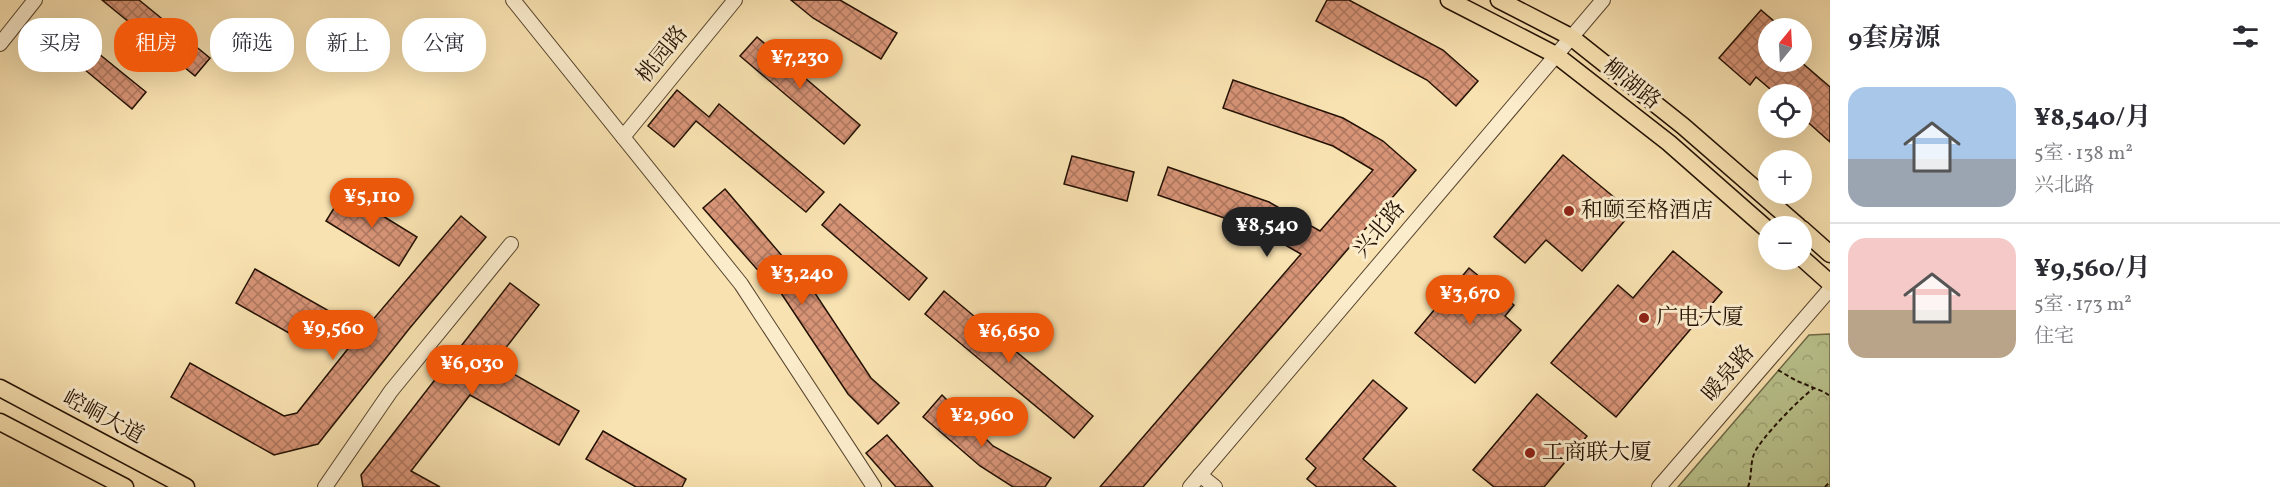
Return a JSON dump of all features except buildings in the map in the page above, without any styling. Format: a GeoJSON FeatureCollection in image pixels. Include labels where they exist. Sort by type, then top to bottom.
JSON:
{"type":"FeatureCollection","features":[{"type":"Feature","properties":{"kind":"main road","name":"柳湖路"},"geometry":{"type":"LineString","coordinates":[[1449,0],[1556,55],[1669,143],[1758,221]]}},
{"type":"Feature","properties":{"kind":"main road","name":"柳湖路"},"geometry":{"type":"LineString","coordinates":[[1498,0],[1571,37],[1683,126],[1786,216]]}},
{"type":"Feature","properties":{"kind":"main road","name":"柳湖路"},"geometry":{"type":"LineString","coordinates":[[1812,238],[1830,254]]}},
{"type":"Feature","properties":{"kind":"main road"},"geometry":{"type":"LineString","coordinates":[[1812,267],[1830,283]]}},
{"type":"Feature","properties":{"kind":"main road","name":"崆峒大道"},"geometry":{"type":"LineString","coordinates":[[0,388],[186,487]]}},
{"type":"Feature","properties":{"kind":"main road"},"geometry":{"type":"LineString","coordinates":[[0,422],[125,487]]}},
{"type":"Feature","properties":{"kind":"street"},"geometry":{"type":"LineString","coordinates":[[0,44],[35,0]]}},
{"type":"Feature","properties":{"kind":"street"},"geometry":{"type":"LineString","coordinates":[[513,0],[741,284],[874,487]]}},
{"type":"Feature","properties":{"kind":"street","name":"桃园路"},"geometry":{"type":"LineString","coordinates":[[623,137],[735,0]]}},
{"type":"Feature","properties":{"kind":"street","name":"兴北路"},"geometry":{"type":"LineString","coordinates":[[1190,487],[1603,0]]}},
{"type":"Feature","properties":{"kind":"street"},"geometry":{"type":"LineString","coordinates":[[325,487],[391,391],[512,244]]}},
{"type":"Feature","properties":{"kind":"street","name":"暖泉路"},"geometry":{"type":"LineString","coordinates":[[1659,487],[1830,289]]}},
{"type":"Feature","properties":{"kind":"street"},"geometry":{"type":"LineString","coordinates":[[1200,475],[1215,487]]}},
{"type":"Feature","properties":{"kind":"path"},"geometry":{"type":"LineString","coordinates":[[1764,365],[1830,396]]}},
{"type":"Feature","properties":{"kind":"path"},"geometry":{"type":"LineString","coordinates":[[1748,487],[1754,454],[1783,418],[1814,388]]}},
{"type":"Feature","properties":{"kind":"path"},"geometry":{"type":"LineString","coordinates":[[1825,487],[1830,482]]}},
{"type":"Feature","properties":{"kind":"green space"},"geometry":{"type":"Polygon","coordinates":[[[1830,334],[1830,487],[1678,487],[1809,335],[1830,334]]]}},
{"type":"Feature","properties":{"kind":"place","name":"和颐至格酒店"},"geometry":{"type":"Point","coordinates":[1569,211]}},
{"type":"Feature","properties":{"kind":"place","name":"广电大厦"},"geometry":{"type":"Point","coordinates":[1644,318]}},
{"type":"Feature","properties":{"kind":"place","name":"工商联大厦"},"geometry":{"type":"Point","coordinates":[1530,453]}}]}
